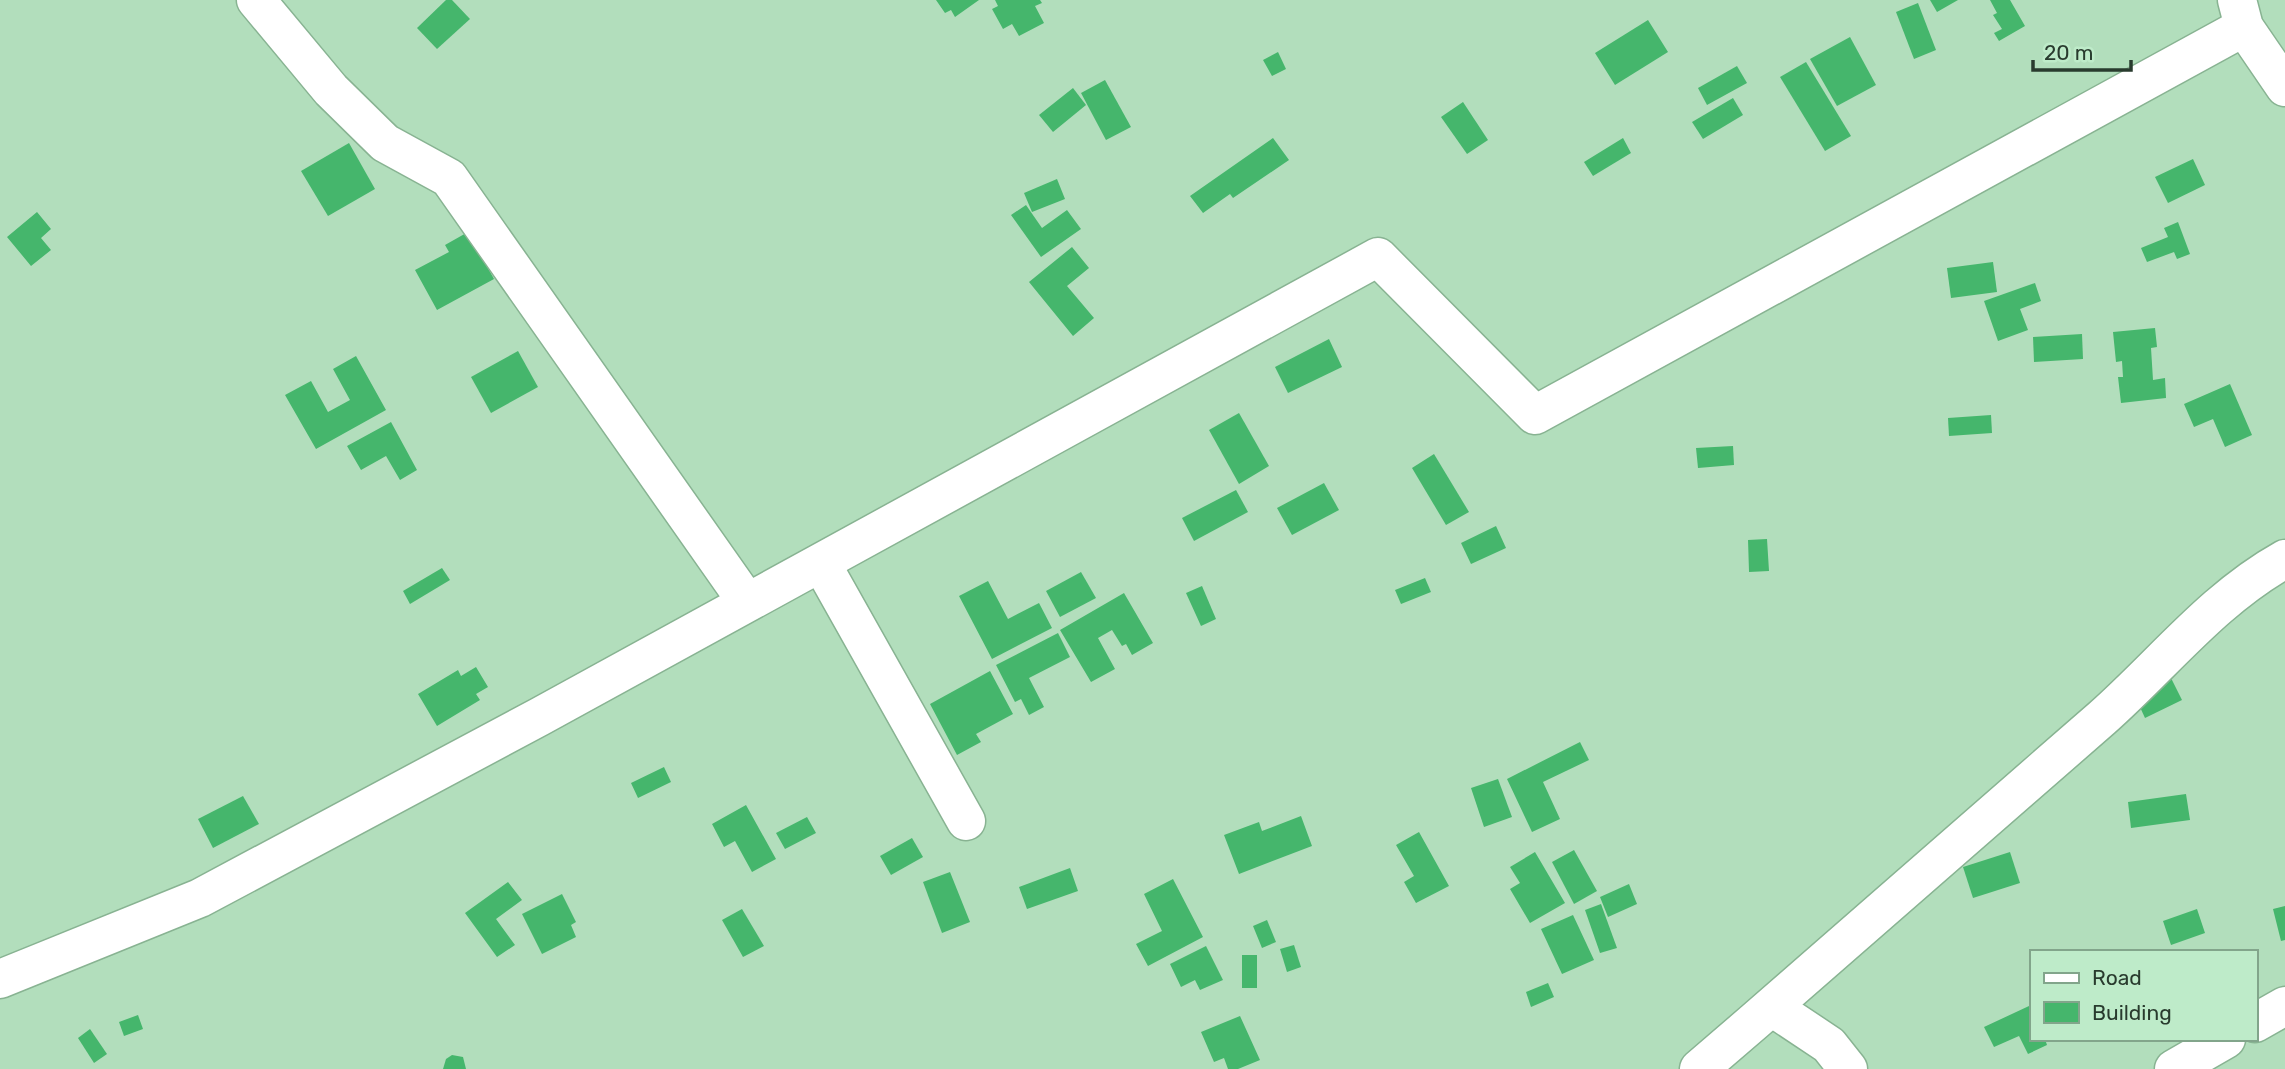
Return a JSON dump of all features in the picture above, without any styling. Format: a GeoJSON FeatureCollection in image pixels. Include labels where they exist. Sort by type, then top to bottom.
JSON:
{"type":"FeatureCollection","features":[{"type":"Feature","properties":{"kind":"street"},"geometry":{"type":"LineString","coordinates":[[256,0],[331,90],[385,143],[449,178],[747,602]]}},
{"type":"Feature","properties":{"kind":"street"},"geometry":{"type":"LineString","coordinates":[[0,979],[200,898],[821,563],[1378,257],[1535,415],[2240,14],[2285,87]]}},
{"type":"Feature","properties":{"kind":"street"},"geometry":{"type":"LineString","coordinates":[[1699,1069],[1884,911],[2106,714],[2195,625],[2269,567],[2285,559]]}},
{"type":"Feature","properties":{"kind":"street"},"geometry":{"type":"LineString","coordinates":[[821,563],[966,821]]}},
{"type":"Feature","properties":{"kind":"street"},"geometry":{"type":"LineString","coordinates":[[2257,1022],[2285,1006]]}},
{"type":"Feature","properties":{"kind":"street"},"geometry":{"type":"LineString","coordinates":[[1772,1007],[1829,1045],[1848,1069]]}},
{"type":"Feature","properties":{"kind":"street"},"geometry":{"type":"LineString","coordinates":[[2174,1069],[2223,1041]]}},
{"type":"Feature","properties":{"kind":"building"},"geometry":{"type":"Polygon","coordinates":[[[446,0],[452,0],[470,19],[437,49],[417,28],[446,0]]]}},
{"type":"Feature","properties":{"kind":"building"},"geometry":{"type":"Polygon","coordinates":[[[936,0],[979,0],[955,17],[951,10],[945,13],[936,0]]]}},
{"type":"Feature","properties":{"kind":"building"},"geometry":{"type":"Polygon","coordinates":[[[995,0],[1040,0],[1042,3],[1035,6],[1044,23],[1019,36],[1012,24],[1003,29],[992,9],[998,6],[995,0]]]}},
{"type":"Feature","properties":{"kind":"building"},"geometry":{"type":"Polygon","coordinates":[[[1930,0],[1958,0],[1937,12],[1930,0]]]}},
{"type":"Feature","properties":{"kind":"building"},"geometry":{"type":"Polygon","coordinates":[[[1990,0],[2010,0],[2025,26],[1999,41],[1994,33],[2002,29],[1993,15],[1997,13],[1990,0]]]}},
{"type":"Feature","properties":{"kind":"building"},"geometry":{"type":"Polygon","coordinates":[[[1918,3],[1936,50],[1914,59],[1896,12],[1918,3]]]}},
{"type":"Feature","properties":{"kind":"building"},"geometry":{"type":"Polygon","coordinates":[[[1648,20],[1668,52],[1615,85],[1595,53],[1648,20]]]}},
{"type":"Feature","properties":{"kind":"building"},"geometry":{"type":"Polygon","coordinates":[[[1850,37],[1876,85],[1837,106],[1810,59],[1850,37]]]}},
{"type":"Feature","properties":{"kind":"building"},"geometry":{"type":"Polygon","coordinates":[[[1278,52],[1286,69],[1272,76],[1263,60],[1278,52]]]}},
{"type":"Feature","properties":{"kind":"building"},"geometry":{"type":"Polygon","coordinates":[[[1806,62],[1851,136],[1825,151],[1780,77],[1806,62]]]}},
{"type":"Feature","properties":{"kind":"building"},"geometry":{"type":"Polygon","coordinates":[[[1737,66],[1747,83],[1707,105],[1698,88],[1737,66]]]}},
{"type":"Feature","properties":{"kind":"building"},"geometry":{"type":"Polygon","coordinates":[[[1105,80],[1131,127],[1106,140],[1081,93],[1105,80]]]}},
{"type":"Feature","properties":{"kind":"building"},"geometry":{"type":"Polygon","coordinates":[[[1073,88],[1086,105],[1053,132],[1039,115],[1073,88]]]}},
{"type":"Feature","properties":{"kind":"building"},"geometry":{"type":"Polygon","coordinates":[[[1733,98],[1743,115],[1703,139],[1692,122],[1733,98]]]}},
{"type":"Feature","properties":{"kind":"building"},"geometry":{"type":"Polygon","coordinates":[[[1463,102],[1488,140],[1467,154],[1441,117],[1463,102]]]}},
{"type":"Feature","properties":{"kind":"building"},"geometry":{"type":"Polygon","coordinates":[[[1273,138],[1289,160],[1233,198],[1230,194],[1203,213],[1190,196],[1273,138]]]}},
{"type":"Feature","properties":{"kind":"building"},"geometry":{"type":"Polygon","coordinates":[[[1623,138],[1631,153],[1593,176],[1584,162],[1623,138]]]}},
{"type":"Feature","properties":{"kind":"building"},"geometry":{"type":"Polygon","coordinates":[[[349,143],[375,189],[328,216],[301,171],[349,143]]]}},
{"type":"Feature","properties":{"kind":"building"},"geometry":{"type":"Polygon","coordinates":[[[2193,159],[2205,185],[2168,203],[2155,177],[2193,159]]]}},
{"type":"Feature","properties":{"kind":"building"},"geometry":{"type":"Polygon","coordinates":[[[1057,179],[1065,199],[1032,212],[1024,193],[1057,179]]]}},
{"type":"Feature","properties":{"kind":"building"},"geometry":{"type":"Polygon","coordinates":[[[1026,205],[1042,228],[1067,210],[1081,229],[1041,257],[1011,215],[1026,205]]]}},
{"type":"Feature","properties":{"kind":"building"},"geometry":{"type":"Polygon","coordinates":[[[37,212],[51,229],[41,238],[51,250],[31,266],[7,237],[37,212]]]}},
{"type":"Feature","properties":{"kind":"building"},"geometry":{"type":"Polygon","coordinates":[[[2178,222],[2190,254],[2177,259],[2174,252],[2147,262],[2141,248],[2168,237],[2164,228],[2178,222]]]}},
{"type":"Feature","properties":{"kind":"building"},"geometry":{"type":"Polygon","coordinates":[[[468,232],[494,279],[437,310],[415,270],[449,252],[445,245],[468,232]]]}},
{"type":"Feature","properties":{"kind":"building"},"geometry":{"type":"Polygon","coordinates":[[[1072,247],[1089,268],[1067,286],[1094,318],[1073,336],[1029,282],[1072,247]]]}},
{"type":"Feature","properties":{"kind":"building"},"geometry":{"type":"Polygon","coordinates":[[[1993,262],[1997,292],[1951,298],[1947,268],[1993,262]]]}},
{"type":"Feature","properties":{"kind":"building"},"geometry":{"type":"Polygon","coordinates":[[[2035,283],[2041,301],[2020,309],[2028,330],[1998,341],[1984,301],[2035,283]]]}},
{"type":"Feature","properties":{"kind":"building"},"geometry":{"type":"Polygon","coordinates":[[[2155,328],[2157,347],[2151,348],[2153,380],[2165,378],[2166,398],[2121,403],[2118,377],[2123,377],[2122,361],[2116,362],[2113,332],[2155,328]]]}},
{"type":"Feature","properties":{"kind":"building"},"geometry":{"type":"Polygon","coordinates":[[[2082,334],[2083,359],[2034,362],[2033,337],[2082,334]]]}},
{"type":"Feature","properties":{"kind":"building"},"geometry":{"type":"Polygon","coordinates":[[[1329,339],[1342,367],[1288,393],[1275,367],[1329,339]]]}},
{"type":"Feature","properties":{"kind":"building"},"geometry":{"type":"Polygon","coordinates":[[[518,351],[538,387],[491,413],[471,377],[518,351]]]}},
{"type":"Feature","properties":{"kind":"building"},"geometry":{"type":"Polygon","coordinates":[[[356,356],[386,410],[316,449],[285,395],[311,381],[328,412],[350,400],[333,369],[356,356]]]}},
{"type":"Feature","properties":{"kind":"building"},"geometry":{"type":"Polygon","coordinates":[[[2230,384],[2252,435],[2225,447],[2213,419],[2194,427],[2184,404],[2230,384]]]}},
{"type":"Feature","properties":{"kind":"building"},"geometry":{"type":"Polygon","coordinates":[[[1239,413],[1269,466],[1239,484],[1209,430],[1239,413]]]}},
{"type":"Feature","properties":{"kind":"building"},"geometry":{"type":"Polygon","coordinates":[[[1991,415],[1992,433],[1949,436],[1948,418],[1991,415]]]}},
{"type":"Feature","properties":{"kind":"building"},"geometry":{"type":"Polygon","coordinates":[[[391,422],[417,470],[400,480],[386,456],[361,470],[347,446],[391,422]]]}},
{"type":"Feature","properties":{"kind":"building"},"geometry":{"type":"Polygon","coordinates":[[[1733,446],[1734,465],[1698,468],[1696,448],[1733,446]]]}},
{"type":"Feature","properties":{"kind":"building"},"geometry":{"type":"Polygon","coordinates":[[[1434,454],[1469,512],[1446,525],[1412,468],[1434,454]]]}},
{"type":"Feature","properties":{"kind":"building"},"geometry":{"type":"Polygon","coordinates":[[[1324,483],[1339,510],[1292,535],[1277,508],[1324,483]]]}},
{"type":"Feature","properties":{"kind":"building"},"geometry":{"type":"Polygon","coordinates":[[[1236,490],[1248,512],[1194,541],[1182,518],[1236,490]]]}},
{"type":"Feature","properties":{"kind":"building"},"geometry":{"type":"Polygon","coordinates":[[[1496,526],[1506,548],[1471,564],[1461,543],[1496,526]]]}},
{"type":"Feature","properties":{"kind":"building"},"geometry":{"type":"Polygon","coordinates":[[[1767,539],[1769,571],[1749,572],[1748,540],[1767,539]]]}},
{"type":"Feature","properties":{"kind":"building"},"geometry":{"type":"Polygon","coordinates":[[[442,568],[450,580],[410,604],[403,591],[442,568]]]}},
{"type":"Feature","properties":{"kind":"building"},"geometry":{"type":"Polygon","coordinates":[[[1081,572],[1096,598],[1060,617],[1046,591],[1081,572]]]}},
{"type":"Feature","properties":{"kind":"building"},"geometry":{"type":"Polygon","coordinates":[[[1425,578],[1431,592],[1401,604],[1395,590],[1425,578]]]}},
{"type":"Feature","properties":{"kind":"building"},"geometry":{"type":"Polygon","coordinates":[[[988,581],[1008,619],[1039,603],[1052,628],[992,659],[959,596],[988,581]]]}},
{"type":"Feature","properties":{"kind":"building"},"geometry":{"type":"Polygon","coordinates":[[[1202,586],[1216,619],[1201,626],[1186,593],[1202,586]]]}},
{"type":"Feature","properties":{"kind":"building"},"geometry":{"type":"Polygon","coordinates":[[[1124,593],[1153,643],[1132,655],[1126,644],[1122,646],[1112,630],[1098,638],[1115,669],[1091,682],[1060,630],[1124,593]]]}},
{"type":"Feature","properties":{"kind":"building"},"geometry":{"type":"Polygon","coordinates":[[[1058,633],[1070,657],[1029,678],[1044,707],[1029,715],[1021,699],[1015,702],[996,665],[1058,633]]]}},
{"type":"Feature","properties":{"kind":"building"},"geometry":{"type":"Polygon","coordinates":[[[476,667],[488,687],[476,694],[480,700],[437,726],[418,694],[458,670],[461,676],[476,667]]]}},
{"type":"Feature","properties":{"kind":"building"},"geometry":{"type":"Polygon","coordinates":[[[990,671],[1013,714],[976,734],[981,742],[957,755],[930,704],[990,671]]]}},
{"type":"Feature","properties":{"kind":"building"},"geometry":{"type":"Polygon","coordinates":[[[2170,676],[2182,700],[2145,718],[2134,694],[2170,676]]]}},
{"type":"Feature","properties":{"kind":"building"},"geometry":{"type":"Polygon","coordinates":[[[1580,742],[1589,760],[1543,782],[1560,819],[1532,832],[1507,779],[1580,742]]]}},
{"type":"Feature","properties":{"kind":"building"},"geometry":{"type":"Polygon","coordinates":[[[664,767],[671,782],[638,798],[631,783],[664,767]]]}},
{"type":"Feature","properties":{"kind":"building"},"geometry":{"type":"Polygon","coordinates":[[[1498,779],[1512,817],[1484,827],[1471,788],[1498,779]]]}},
{"type":"Feature","properties":{"kind":"building"},"geometry":{"type":"Polygon","coordinates":[[[2186,794],[2190,820],[2131,828],[2128,802],[2186,794]]]}},
{"type":"Feature","properties":{"kind":"building"},"geometry":{"type":"Polygon","coordinates":[[[243,796],[259,824],[213,848],[198,819],[243,796]]]}},
{"type":"Feature","properties":{"kind":"building"},"geometry":{"type":"Polygon","coordinates":[[[746,805],[776,859],[752,872],[735,841],[724,847],[712,824],[746,805]]]}},
{"type":"Feature","properties":{"kind":"building"},"geometry":{"type":"Polygon","coordinates":[[[1301,816],[1312,846],[1239,874],[1224,835],[1259,822],[1262,831],[1301,816]]]}},
{"type":"Feature","properties":{"kind":"building"},"geometry":{"type":"Polygon","coordinates":[[[807,817],[816,833],[785,849],[776,833],[807,817]]]}},
{"type":"Feature","properties":{"kind":"building"},"geometry":{"type":"Polygon","coordinates":[[[1419,832],[1449,886],[1416,903],[1404,882],[1414,876],[1396,845],[1419,832]]]}},
{"type":"Feature","properties":{"kind":"building"},"geometry":{"type":"Polygon","coordinates":[[[912,838],[923,857],[891,875],[880,856],[912,838]]]}},
{"type":"Feature","properties":{"kind":"building"},"geometry":{"type":"Polygon","coordinates":[[[1574,850],[1597,891],[1574,904],[1552,862],[1574,850]]]}},
{"type":"Feature","properties":{"kind":"building"},"geometry":{"type":"Polygon","coordinates":[[[1535,852],[1565,903],[1530,923],[1510,889],[1520,883],[1510,867],[1535,852]]]}},
{"type":"Feature","properties":{"kind":"building"},"geometry":{"type":"Polygon","coordinates":[[[2010,852],[2020,883],[1973,898],[1963,867],[2010,852]]]}},
{"type":"Feature","properties":{"kind":"building"},"geometry":{"type":"Polygon","coordinates":[[[1070,868],[1078,891],[1027,909],[1019,887],[1070,868]]]}},
{"type":"Feature","properties":{"kind":"building"},"geometry":{"type":"Polygon","coordinates":[[[950,872],[970,922],[942,933],[923,882],[950,872]]]}},
{"type":"Feature","properties":{"kind":"building"},"geometry":{"type":"Polygon","coordinates":[[[1173,879],[1203,937],[1148,966],[1136,944],[1162,931],[1144,894],[1173,879]]]}},
{"type":"Feature","properties":{"kind":"building"},"geometry":{"type":"Polygon","coordinates":[[[508,882],[522,900],[496,919],[515,945],[497,957],[465,913],[508,882]]]}},
{"type":"Feature","properties":{"kind":"building"},"geometry":{"type":"Polygon","coordinates":[[[1629,884],[1637,904],[1608,917],[1600,897],[1629,884]]]}},
{"type":"Feature","properties":{"kind":"building"},"geometry":{"type":"Polygon","coordinates":[[[562,894],[576,922],[571,925],[576,937],[542,954],[522,914],[562,894]]]}},
{"type":"Feature","properties":{"kind":"building"},"geometry":{"type":"Polygon","coordinates":[[[1601,904],[1617,948],[1600,953],[1585,910],[1601,904]]]}},
{"type":"Feature","properties":{"kind":"building"},"geometry":{"type":"Polygon","coordinates":[[[2285,906],[2285,940],[2281,941],[2273,909],[2285,906]]]}},
{"type":"Feature","properties":{"kind":"building"},"geometry":{"type":"Polygon","coordinates":[[[742,909],[764,946],[743,957],[722,920],[742,909]]]}},
{"type":"Feature","properties":{"kind":"building"},"geometry":{"type":"Polygon","coordinates":[[[2197,909],[2205,933],[2171,945],[2163,921],[2197,909]]]}},
{"type":"Feature","properties":{"kind":"building"},"geometry":{"type":"Polygon","coordinates":[[[1573,915],[1594,960],[1562,974],[1541,929],[1573,915]]]}},
{"type":"Feature","properties":{"kind":"building"},"geometry":{"type":"Polygon","coordinates":[[[1267,920],[1276,942],[1262,948],[1253,926],[1267,920]]]}},
{"type":"Feature","properties":{"kind":"building"},"geometry":{"type":"Polygon","coordinates":[[[1294,945],[1301,967],[1287,972],[1280,949],[1294,945]]]}},
{"type":"Feature","properties":{"kind":"building"},"geometry":{"type":"Polygon","coordinates":[[[1206,946],[1223,980],[1200,990],[1195,980],[1181,987],[1170,964],[1206,946]]]}},
{"type":"Feature","properties":{"kind":"building"},"geometry":{"type":"Polygon","coordinates":[[[1242,955],[1257,955],[1257,988],[1242,988],[1242,955]]]}},
{"type":"Feature","properties":{"kind":"building"},"geometry":{"type":"Polygon","coordinates":[[[1548,983],[1554,997],[1531,1007],[1526,992],[1548,983]]]}},
{"type":"Feature","properties":{"kind":"building"},"geometry":{"type":"Polygon","coordinates":[[[2029,1006],[2030,1041],[2046,1041],[2047,1045],[2028,1054],[2019,1036],[1994,1047],[1984,1027],[2029,1006]]]}},
{"type":"Feature","properties":{"kind":"building"},"geometry":{"type":"Polygon","coordinates":[[[138,1015],[143,1029],[124,1036],[119,1022],[138,1015]]]}},
{"type":"Feature","properties":{"kind":"building"},"geometry":{"type":"Polygon","coordinates":[[[1240,1016],[1260,1060],[1238,1069],[1228,1069],[1224,1058],[1214,1062],[1201,1032],[1240,1016]]]}},
{"type":"Feature","properties":{"kind":"building"},"geometry":{"type":"Polygon","coordinates":[[[90,1029],[107,1054],[94,1063],[78,1038],[90,1029]]]}},
{"type":"Feature","properties":{"kind":"building"},"geometry":{"type":"Polygon","coordinates":[[[452,1055],[463,1057],[466,1069],[443,1069],[446,1059],[452,1055]]]}}]}
